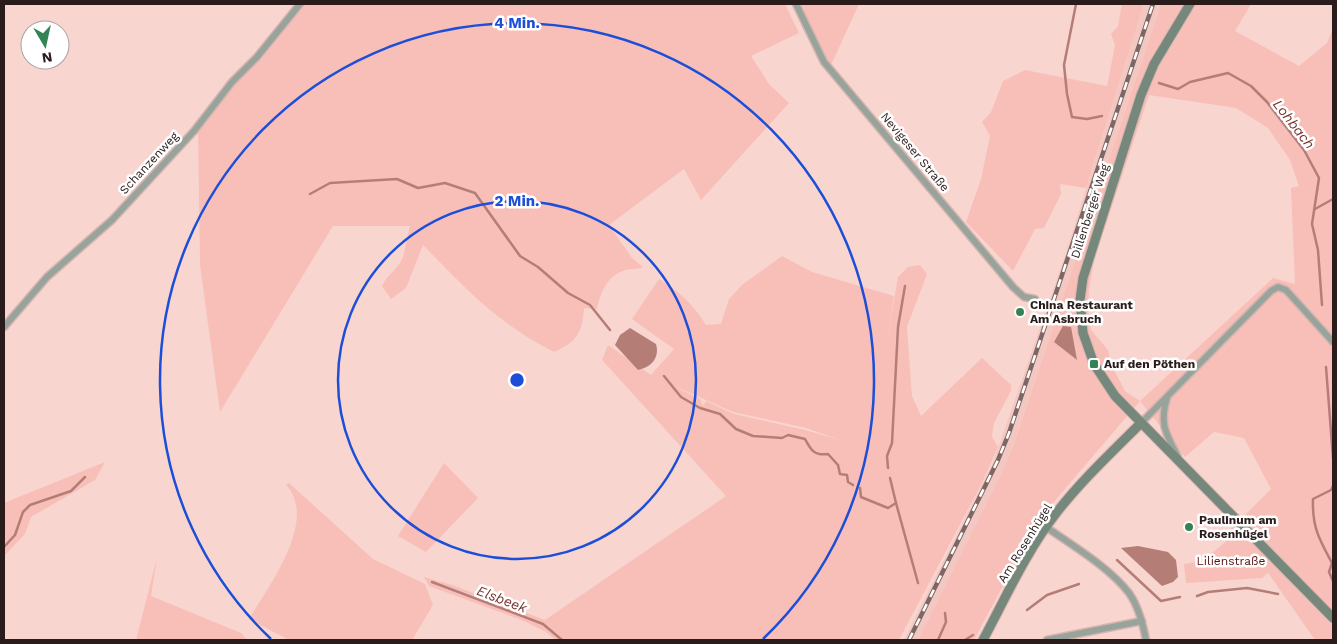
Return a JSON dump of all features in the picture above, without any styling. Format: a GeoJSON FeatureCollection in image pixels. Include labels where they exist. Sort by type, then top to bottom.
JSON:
{"type":"FeatureCollection","features":[{"type":"Feature","properties":{"kind":"main road","name":"Dillenberger Weg"},"geometry":{"type":"LineString","coordinates":[[1190,4],[1154,64],[1141,95],[1087,260],[1080,300],[1083,333],[1094,364],[1115,396],[1333,618]]}},
{"type":"Feature","properties":{"kind":"main road","name":"Am Rosenhügel"},"geometry":{"type":"LineString","coordinates":[[983,640],[1046,527],[1072,493],[1141,423]]}},
{"type":"Feature","properties":{"kind":"street","name":"Schanzenweg"},"geometry":{"type":"LineString","coordinates":[[4,328],[47,277],[112,220],[194,131],[232,82],[257,57],[300,4]]}},
{"type":"Feature","properties":{"kind":"street","name":"Nevigeser Straße"},"geometry":{"type":"LineString","coordinates":[[796,4],[824,62],[1013,287],[1024,297],[1035,299]]}},
{"type":"Feature","properties":{"kind":"street"},"geometry":{"type":"LineString","coordinates":[[1141,423],[1271,291],[1278,287],[1286,290],[1333,342]]}},
{"type":"Feature","properties":{"kind":"street"},"geometry":{"type":"LineString","coordinates":[[1167,397],[1163,411],[1164,429],[1182,465]]}},
{"type":"Feature","properties":{"kind":"street"},"geometry":{"type":"LineString","coordinates":[[1046,527],[1112,575],[1128,593],[1142,621],[1146,640]]}},
{"type":"Feature","properties":{"kind":"street"},"geometry":{"type":"LineString","coordinates":[[1047,640],[1142,621]]}},
{"type":"Feature","properties":{"kind":"shaded area"},"geometry":{"type":"Polygon","coordinates":[[[1144,4],[1161,4],[1015,441],[1004,468],[918,640],[904,640],[994,460],[1064,259],[1144,4]]]}},
{"type":"Feature","properties":{"kind":"shaded area"},"geometry":{"type":"Polygon","coordinates":[[[1063,326],[1071,327],[1077,360],[1054,342],[1063,326]]]}},
{"type":"Feature","properties":{"kind":"shaded area"},"geometry":{"type":"Polygon","coordinates":[[[630,328],[656,344],[657,349],[657,354],[653,361],[647,367],[638,370],[615,345],[620,335],[630,328]]]}},
{"type":"Feature","properties":{"kind":"shaded area"},"geometry":{"type":"Polygon","coordinates":[[[1138,546],[1168,552],[1176,560],[1178,577],[1173,582],[1162,586],[1121,548],[1138,546]]]}},
{"type":"Feature","properties":{"kind":"green space"},"geometry":{"type":"Polygon","coordinates":[[[304,4],[785,4],[799,33],[751,56],[769,84],[789,103],[701,200],[684,169],[609,225],[632,258],[643,267],[617,273],[609,281],[602,292],[597,309],[584,308],[580,330],[569,344],[554,352],[516,329],[468,291],[423,245],[406,288],[391,299],[382,286],[403,257],[410,226],[333,226],[220,412],[200,265],[198,131],[234,82],[250,65],[262,58],[304,4]]]}},
{"type":"Feature","properties":{"kind":"green space"},"geometry":{"type":"Polygon","coordinates":[[[801,4],[859,4],[831,65],[819,45],[801,4]]]}},
{"type":"Feature","properties":{"kind":"green space"},"geometry":{"type":"Polygon","coordinates":[[[1122,4],[1144,4],[1086,188],[1060,184],[1061,194],[1044,228],[1035,229],[1013,271],[966,222],[981,179],[990,136],[982,122],[991,112],[1003,81],[1025,70],[1107,86],[1115,45],[1111,34],[1118,26],[1122,4]]]}},
{"type":"Feature","properties":{"kind":"green space","name":"Lilienstraße"},"geometry":{"type":"Polygon","coordinates":[[[1161,4],[1251,4],[1235,31],[1299,66],[1327,43],[1333,28],[1333,640],[1315,640],[1268,573],[1262,578],[1186,583],[1184,564],[1202,561],[1233,536],[1229,531],[1271,489],[1244,438],[1214,432],[1185,457],[1140,401],[1047,510],[1020,554],[974,640],[918,640],[1004,468],[1015,441],[1161,4]],[[1149,95],[1094,260],[1089,289],[1088,310],[1091,330],[1108,350],[1112,366],[1125,391],[1140,401],[1273,278],[1295,284],[1291,188],[1299,186],[1290,160],[1268,128],[1236,108],[1149,95]]]}},
{"type":"Feature","properties":{"kind":"green space"},"geometry":{"type":"Polygon","coordinates":[[[782,256],[812,272],[894,296],[887,342],[898,277],[908,267],[920,265],[927,274],[907,327],[912,396],[921,416],[982,358],[1011,385],[1011,391],[994,423],[992,437],[998,447],[982,483],[899,640],[556,640],[546,632],[524,621],[429,586],[424,577],[452,585],[545,620],[726,496],[602,360],[608,345],[651,375],[674,349],[632,319],[659,279],[686,299],[706,325],[721,324],[729,299],[742,285],[782,256]],[[672,385],[700,399],[703,406],[706,401],[734,414],[840,440],[806,428],[733,412],[672,385]]]}},
{"type":"Feature","properties":{"kind":"green space"},"geometry":{"type":"Polygon","coordinates":[[[105,462],[95,480],[31,517],[25,534],[4,556],[4,503],[105,462]]]}},
{"type":"Feature","properties":{"kind":"green space"},"geometry":{"type":"Polygon","coordinates":[[[444,463],[478,498],[426,552],[398,536],[444,463]]]}},
{"type":"Feature","properties":{"kind":"green space"},"geometry":{"type":"Polygon","coordinates":[[[289,483],[373,559],[425,584],[433,605],[412,640],[289,640],[249,619],[278,572],[294,534],[297,516],[295,499],[286,485],[289,483]]]}},
{"type":"Feature","properties":{"kind":"green space"},"geometry":{"type":"Polygon","coordinates":[[[157,558],[151,596],[241,633],[247,640],[136,640],[157,558]]]}},
{"type":"Feature","properties":{"kind":"waterway","name":"Lohbach"},"geometry":{"type":"LineString","coordinates":[[1076,4],[1064,65],[1072,117],[1087,119],[1102,116]]}},
{"type":"Feature","properties":{"kind":"waterway","name":"Lohbach"},"geometry":{"type":"LineString","coordinates":[[1159,83],[1178,89],[1190,82],[1228,73],[1251,86],[1267,102],[1304,150],[1319,178],[1312,224],[1318,250],[1322,305]]}},
{"type":"Feature","properties":{"kind":"waterway"},"geometry":{"type":"LineString","coordinates":[[310,194],[330,183],[397,179],[418,188],[445,183],[475,193],[520,256],[538,267],[568,293],[590,305],[610,330]]}},
{"type":"Feature","properties":{"kind":"waterway"},"geometry":{"type":"LineString","coordinates":[[1315,209],[1333,199]]}},
{"type":"Feature","properties":{"kind":"waterway"},"geometry":{"type":"LineString","coordinates":[[888,468],[887,456],[892,443],[898,327],[905,286]]}},
{"type":"Feature","properties":{"kind":"waterway","name":"Lohbach"},"geometry":{"type":"LineString","coordinates":[[1326,367],[1333,458]]}},
{"type":"Feature","properties":{"kind":"waterway"},"geometry":{"type":"LineString","coordinates":[[664,376],[681,397],[700,408],[720,414],[736,429],[753,436],[782,438],[788,435],[805,439],[816,453],[828,454],[838,465],[840,474],[847,475],[848,482],[853,485]]}},
{"type":"Feature","properties":{"kind":"waterway"},"geometry":{"type":"LineString","coordinates":[[4,547],[15,535],[23,512],[30,505],[71,491],[85,477]]}},
{"type":"Feature","properties":{"kind":"waterway"},"geometry":{"type":"LineString","coordinates":[[890,478],[896,503]]}},
{"type":"Feature","properties":{"kind":"waterway","name":"Lohbach"},"geometry":{"type":"LineString","coordinates":[[1333,486],[1331,490],[1313,499],[1315,525],[1323,547],[1332,563],[1329,572],[1333,581]]}},
{"type":"Feature","properties":{"kind":"waterway"},"geometry":{"type":"LineString","coordinates":[[860,488],[861,497],[888,508],[896,503],[918,583]]}},
{"type":"Feature","properties":{"kind":"waterway"},"geometry":{"type":"LineString","coordinates":[[1117,560],[1161,601],[1180,597]]}},
{"type":"Feature","properties":{"kind":"waterway","name":"Elsbeek"},"geometry":{"type":"LineString","coordinates":[[432,582],[543,624],[562,640]]}},
{"type":"Feature","properties":{"kind":"waterway"},"geometry":{"type":"LineString","coordinates":[[1027,610],[1047,595],[1079,584]]}},
{"type":"Feature","properties":{"kind":"waterway"},"geometry":{"type":"LineString","coordinates":[[1197,596],[1208,592],[1247,588],[1278,594]]}},
{"type":"Feature","properties":{"kind":"waterway"},"geometry":{"type":"LineString","coordinates":[[938,640],[946,622],[945,613]]}},
{"type":"Feature","properties":{"kind":"waterway"},"geometry":{"type":"LineString","coordinates":[[965,640],[973,635]]}},
{"type":"Feature","properties":{"kind":"railway"},"geometry":{"type":"LineString","coordinates":[[909,640],[998,460],[1009,433],[1153,4]]}},
{"type":"Feature","properties":{"kind":"place","name":"China Restaurant Am Asbruch"},"geometry":{"type":"Point","coordinates":[1020,312]}},
{"type":"Feature","properties":{"kind":"place","name":"Auf den Pöthen"},"geometry":{"type":"Point","coordinates":[1094,364]}},
{"type":"Feature","properties":{"kind":"place","name":"Paulinum am Rosenhügel"},"geometry":{"type":"Point","coordinates":[1189,527]}}]}
